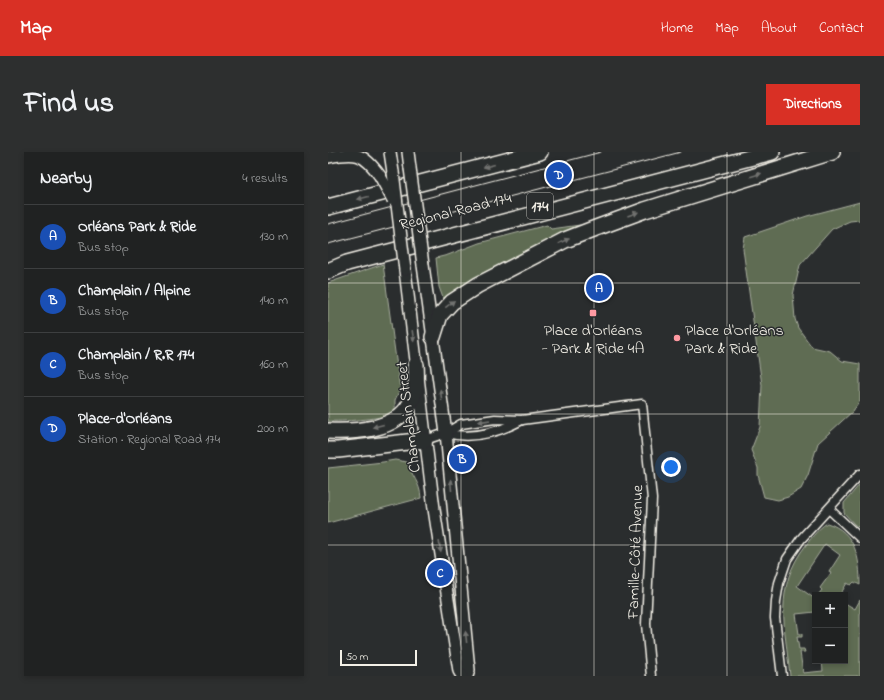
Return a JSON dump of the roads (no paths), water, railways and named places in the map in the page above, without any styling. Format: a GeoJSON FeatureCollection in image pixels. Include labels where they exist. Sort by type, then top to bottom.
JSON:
{"type":"FeatureCollection","features":[{"type":"Feature","properties":{"kind":"highway"},"geometry":{"type":"LineString","coordinates":[[328,207],[540,152]]}},
{"type":"Feature","properties":{"kind":"highway","name":"Regional Road 174"},"geometry":{"type":"LineString","coordinates":[[328,260],[753,152]]}},
{"type":"Feature","properties":{"kind":"highway"},"geometry":{"type":"LineString","coordinates":[[328,271],[346,263],[772,152]]}},
{"type":"Feature","properties":{"kind":"highway"},"geometry":{"type":"LineString","coordinates":[[433,337],[440,315],[452,302],[478,285],[565,240],[645,210],[832,152]]}},
{"type":"Feature","properties":{"kind":"highway"},"geometry":{"type":"LineString","coordinates":[[328,432],[358,430],[373,427],[388,423],[400,416],[414,397],[417,377],[416,365]]}},
{"type":"Feature","properties":{"kind":"highway"},"geometry":{"type":"LineString","coordinates":[[328,450],[425,440]]}},
{"type":"Feature","properties":{"kind":"main road","name":"Champlain Street"},"geometry":{"type":"LineString","coordinates":[[390,152],[434,509],[459,670],[462,676]]}},
{"type":"Feature","properties":{"kind":"main road"},"geometry":{"type":"LineString","coordinates":[[408,152],[446,433],[469,670],[467,676]]}},
{"type":"Feature","properties":{"kind":"main road"},"geometry":{"type":"LineString","coordinates":[[328,157],[347,153],[357,154],[367,159],[380,176],[397,208]]}},
{"type":"Feature","properties":{"kind":"street","name":"Famille-Côté Avenue"},"geometry":{"type":"LineString","coordinates":[[522,420],[642,404],[652,499],[646,624],[651,676]]}},
{"type":"Feature","properties":{"kind":"street"},"geometry":{"type":"LineString","coordinates":[[425,440],[446,433],[460,424],[495,419],[522,420]]}},
{"type":"Feature","properties":{"kind":"street"},"geometry":{"type":"LineString","coordinates":[[446,433],[462,436],[491,432],[522,420]]}},
{"type":"Feature","properties":{"kind":"street"},"geometry":{"type":"LineString","coordinates":[[782,676],[775,618],[779,583],[787,560],[801,539],[860,474]]}},
{"type":"Feature","properties":{"kind":"street"},"geometry":{"type":"LineString","coordinates":[[829,509],[860,538]]}},
{"type":"Feature","properties":{"kind":"tram line"},"geometry":{"type":"LineString","coordinates":[[328,224],[601,152]]}},
{"type":"Feature","properties":{"kind":"tram line"},"geometry":{"type":"LineString","coordinates":[[328,244],[681,152]]}},
{"type":"Feature","properties":{"kind":"place","name":"Place-d'Orléans"},"geometry":{"type":"Point","coordinates":[559,175]}},
{"type":"Feature","properties":{"kind":"place","name":"Orléans Park & Ride"},"geometry":{"type":"Point","coordinates":[599,288]}},
{"type":"Feature","properties":{"kind":"place","name":"Place d'Orléans - Park & Ride 4A"},"geometry":{"type":"Point","coordinates":[593,313]}},
{"type":"Feature","properties":{"kind":"place","name":"Place d'Orléans Park & Ride"},"geometry":{"type":"Point","coordinates":[677,338]}},
{"type":"Feature","properties":{"kind":"place","name":"Champlain / Alpine"},"geometry":{"type":"Point","coordinates":[462,459]}},
{"type":"Feature","properties":{"kind":"place","name":"Champlain / R.R 174"},"geometry":{"type":"Point","coordinates":[440,573]}}]}
